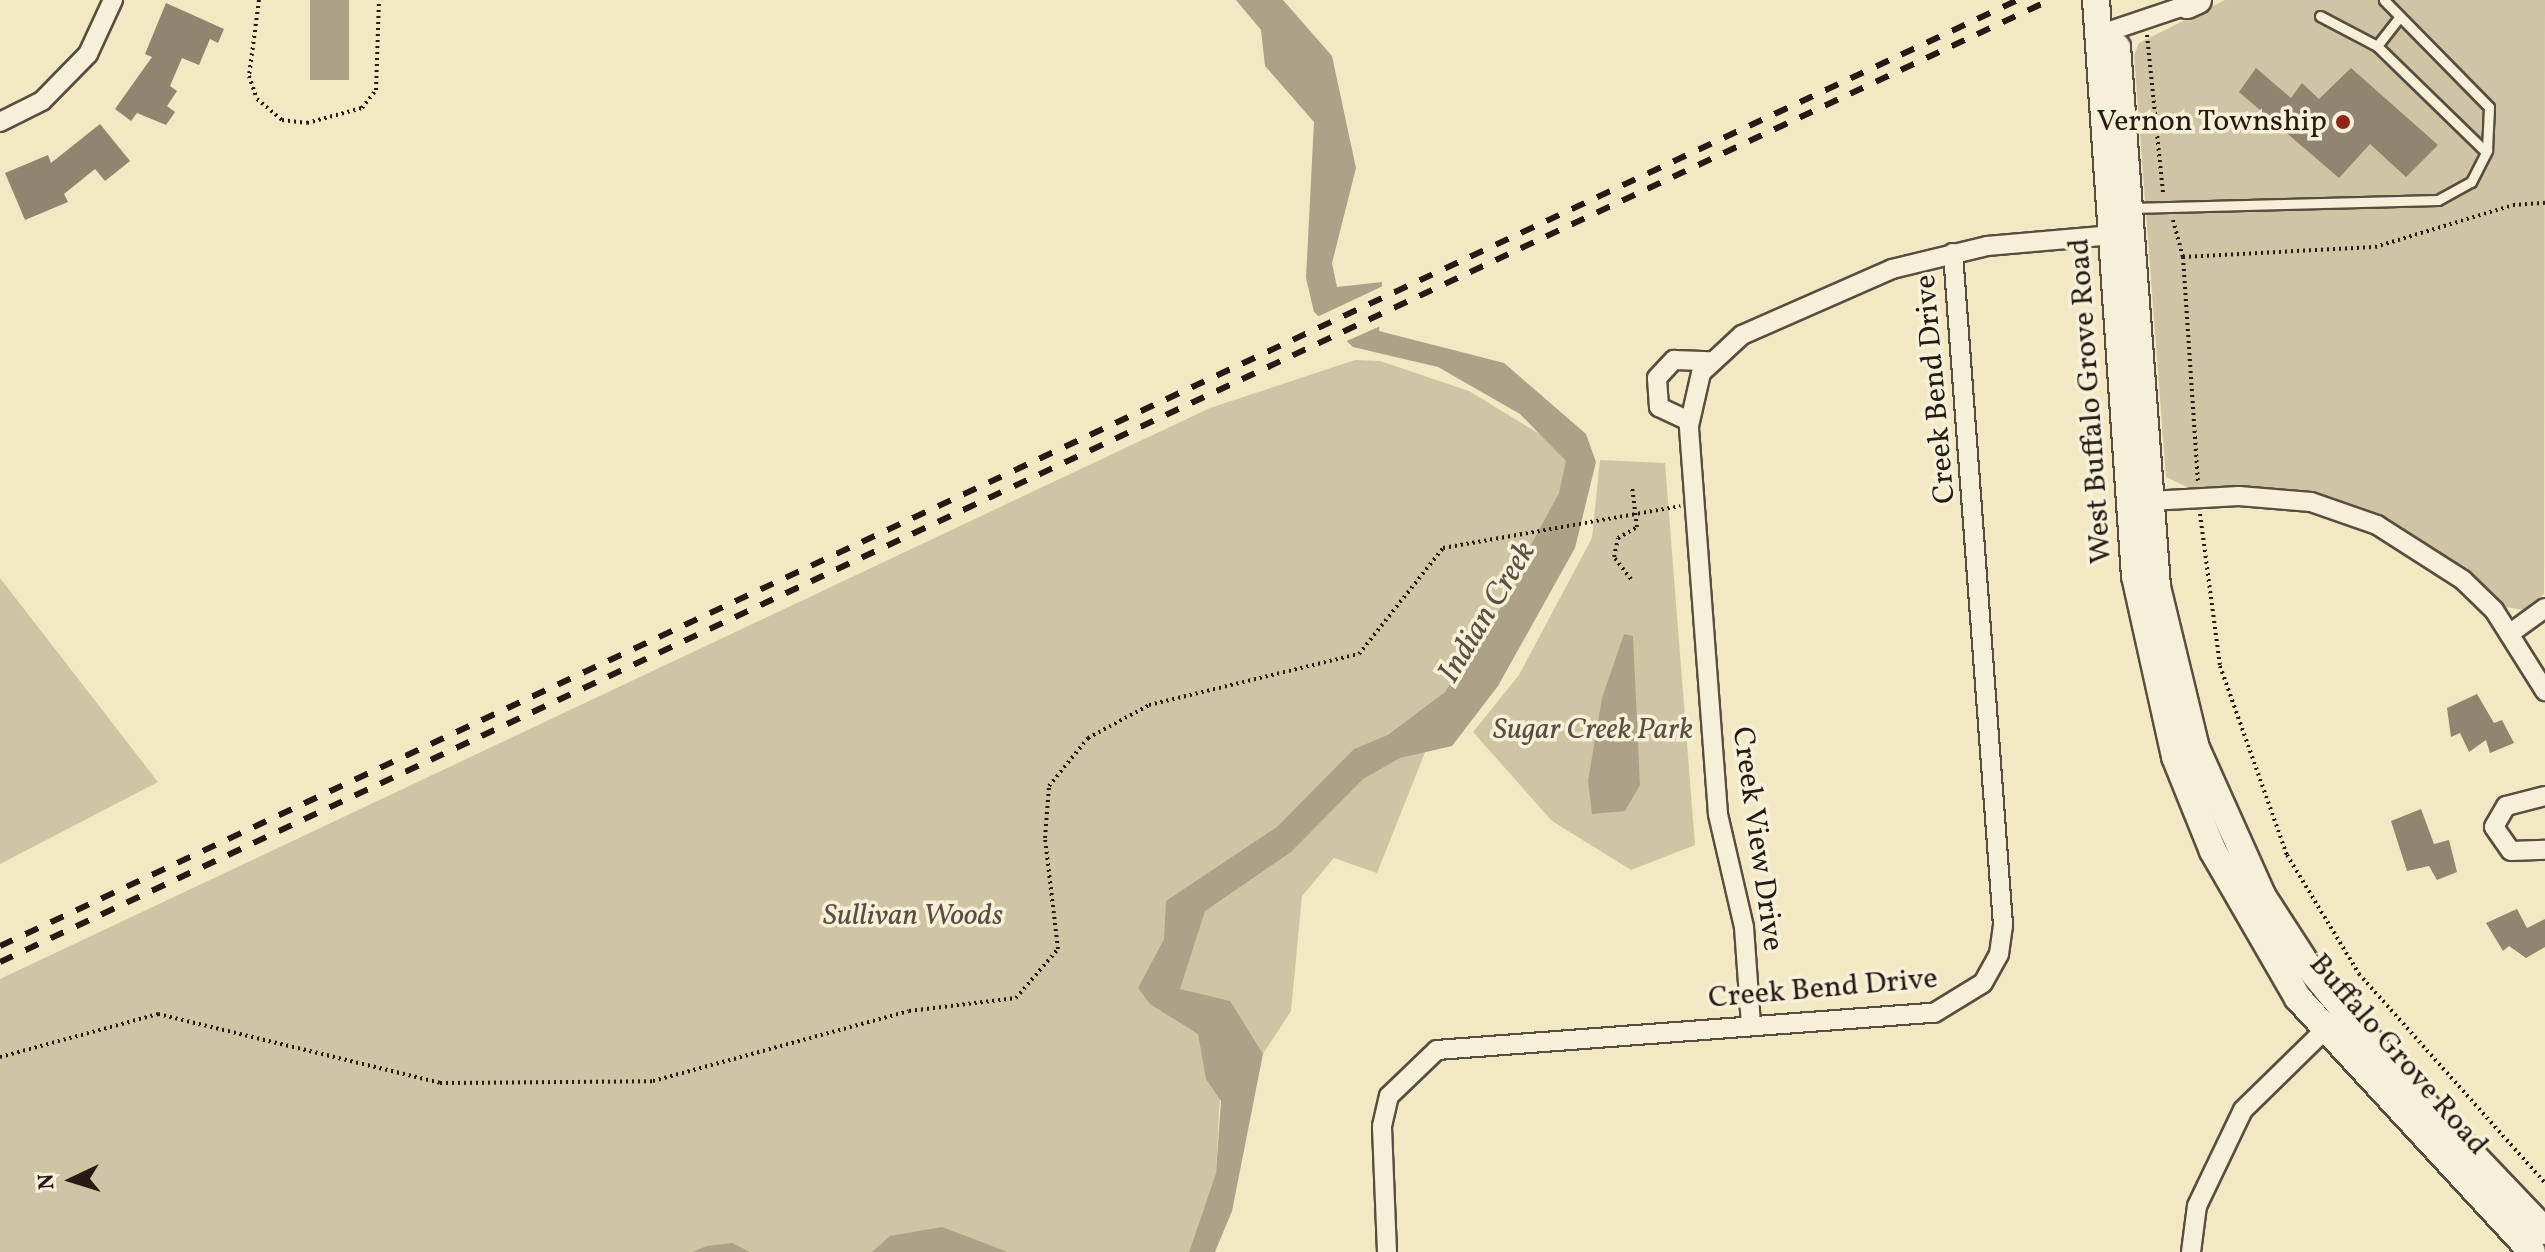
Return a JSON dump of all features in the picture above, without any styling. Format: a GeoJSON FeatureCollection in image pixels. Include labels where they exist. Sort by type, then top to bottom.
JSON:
{"type":"FeatureCollection","features":[{"type":"Feature","properties":{"kind":"main road","name":"West Buffalo Grove Road"},"geometry":{"type":"LineString","coordinates":[[2096,0],[2107,33],[2157,587],[2186,752]]}},
{"type":"Feature","properties":{"kind":"main road","name":"West Buffalo Grove Road"},"geometry":{"type":"LineString","coordinates":[[2107,33],[2113,0]]}},
{"type":"Feature","properties":{"kind":"main road","name":"West Buffalo Grove Road"},"geometry":{"type":"LineString","coordinates":[[2124,226],[2135,576],[2186,752]]}},
{"type":"Feature","properties":{"kind":"main road","name":"Buffalo Grove Road"},"geometry":{"type":"LineString","coordinates":[[2186,752],[2254,930],[2532,1252]]}},
{"type":"Feature","properties":{"kind":"main road","name":"Buffalo Grove Road"},"geometry":{"type":"LineString","coordinates":[[2334,1020],[2545,1231]]}},
{"type":"Feature","properties":{"kind":"street"},"geometry":{"type":"LineString","coordinates":[[0,122],[42,101],[88,54],[113,0]]}},
{"type":"Feature","properties":{"kind":"street"},"geometry":{"type":"LineString","coordinates":[[2107,33],[2193,3]]}},
{"type":"Feature","properties":{"kind":"street"},"geometry":{"type":"LineString","coordinates":[[1689,421],[1659,407],[1655,382],[1674,360],[1710,361],[1742,335],[1854,284],[1953,253],[2124,226]]}},
{"type":"Feature","properties":{"kind":"street","name":"Creek Bend Drive"},"geometry":{"type":"LineString","coordinates":[[1387,1252],[1382,1126],[1400,1077],[1427,1056],[1473,1043],[1934,1013],[1983,983],[1999,954],[2003,925],[1953,253]]}},
{"type":"Feature","properties":{"kind":"street","name":"Creek View Drive"},"geometry":{"type":"LineString","coordinates":[[1710,361],[1689,421],[1718,814],[1744,927],[1751,1025]]}},
{"type":"Feature","properties":{"kind":"street"},"geometry":{"type":"LineString","coordinates":[[2150,501],[2239,496],[2311,502],[2377,525],[2463,580],[2512,632],[2545,691]]}},
{"type":"Feature","properties":{"kind":"street"},"geometry":{"type":"LineString","coordinates":[[2512,632],[2545,608]]}},
{"type":"Feature","properties":{"kind":"street"},"geometry":{"type":"LineString","coordinates":[[2545,796],[2506,806],[2494,827],[2511,851],[2545,850]]}},
{"type":"Feature","properties":{"kind":"street"},"geometry":{"type":"LineString","coordinates":[[2191,1252],[2197,1206],[2243,1110],[2334,1020]]}},
{"type":"Feature","properties":{"kind":"lane"},"geometry":{"type":"LineString","coordinates":[[2124,226],[2169,208],[2438,200],[2471,182],[2486,152],[2491,120],[2484,96],[2398,19],[2384,0]]}},
{"type":"Feature","properties":{"kind":"lane"},"geometry":{"type":"LineString","coordinates":[[2320,16],[2377,46],[2486,152]]}},
{"type":"Feature","properties":{"kind":"lane"},"geometry":{"type":"LineString","coordinates":[[2377,46],[2398,19]]}},
{"type":"Feature","properties":{"kind":"path"},"geometry":{"type":"LineString","coordinates":[[259,0],[249,76],[257,99],[282,120],[307,123],[362,108],[376,90],[379,0]]}},
{"type":"Feature","properties":{"kind":"path"},"geometry":{"type":"LineString","coordinates":[[2144,20],[2169,208],[2183,257],[2198,474]]}},
{"type":"Feature","properties":{"kind":"path"},"geometry":{"type":"LineString","coordinates":[[2183,257],[2375,247],[2513,205],[2545,203]]}},
{"type":"Feature","properties":{"kind":"path"},"geometry":{"type":"LineString","coordinates":[[1631,579],[1614,550],[1618,538],[1637,527],[1632,486]]}},
{"type":"Feature","properties":{"kind":"path"},"geometry":{"type":"LineString","coordinates":[[0,1057],[158,1014],[440,1083],[653,1081],[909,1011],[1016,998],[1058,949],[1045,838],[1049,786],[1088,738],[1149,705],[1359,654],[1443,548],[1470,539],[1611,513],[1668,507]]}},
{"type":"Feature","properties":{"kind":"path"},"geometry":{"type":"LineString","coordinates":[[2201,525],[2220,666],[2287,855],[2359,974],[2545,1183]]}},
{"type":"Feature","properties":{"kind":"green space"},"geometry":{"type":"Polygon","coordinates":[[[2225,0],[2545,0],[2544,594],[2523,610],[2500,606],[2404,530],[2364,513],[2299,491],[2189,488],[2166,477],[2134,55],[2139,43],[2225,0]]]}},
{"type":"Feature","properties":{"kind":"green space","name":"Sullivan Woods"},"geometry":{"type":"Polygon","coordinates":[[[1355,360],[1380,361],[1469,391],[1579,458],[1582,494],[1443,707],[1377,873],[1334,858],[1302,896],[1291,1011],[1263,1054],[1222,1056],[1216,1173],[1189,1252],[0,1252],[0,979],[1210,408],[1355,360]]]}},
{"type":"Feature","properties":{"kind":"green space","name":"Sugar Creek Park"},"geometry":{"type":"Polygon","coordinates":[[[1600,460],[1665,463],[1695,845],[1631,870],[1552,821],[1473,732],[1519,675],[1592,538],[1600,460]]]}},
{"type":"Feature","properties":{"kind":"green space"},"geometry":{"type":"Polygon","coordinates":[[[0,578],[158,782],[0,864],[0,578]]]}},
{"type":"Feature","properties":{"kind":"shaded area"},"geometry":{"type":"Polygon","coordinates":[[[310,0],[349,0],[349,80],[310,80],[310,0]]]}},
{"type":"Feature","properties":{"kind":"shaded area","name":"Indian Creek"},"geometry":{"type":"Polygon","coordinates":[[[1236,0],[1283,0],[1332,56],[1356,168],[1332,263],[1337,287],[1382,282],[1379,331],[1504,363],[1586,434],[1596,462],[1575,548],[1498,686],[1452,746],[1400,758],[1363,779],[1291,852],[1205,911],[1180,989],[1230,1001],[1263,1054],[1232,1211],[1215,1252],[1189,1252],[1216,1173],[1221,1101],[1206,1079],[1198,1034],[1150,1004],[1138,988],[1164,939],[1166,901],[1277,827],[1354,749],[1388,735],[1445,692],[1532,561],[1527,552],[1559,493],[1566,461],[1520,414],[1438,367],[1353,347],[1314,312],[1306,278],[1314,122],[1265,66],[1261,30],[1236,0]]]}},
{"type":"Feature","properties":{"kind":"shaded area"},"geometry":{"type":"Polygon","coordinates":[[[1624,634],[1633,636],[1640,785],[1625,811],[1592,814],[1588,781],[1602,698],[1624,634]]]}},
{"type":"Feature","properties":{"kind":"shaded area"},"geometry":{"type":"Polygon","coordinates":[[[942,1227],[1008,1252],[872,1252],[890,1236],[942,1227]]]}},
{"type":"Feature","properties":{"kind":"shaded area"},"geometry":{"type":"Polygon","coordinates":[[[732,1243],[750,1252],[692,1252],[707,1246],[732,1243]]]}},
{"type":"Feature","properties":{"kind":"pier"},"geometry":{"type":"Polygon","coordinates":[[[1385,285],[1383,325],[1342,343],[1315,318],[1385,285]]]}},
{"type":"Feature","properties":{"kind":"building"},"geometry":{"type":"Polygon","coordinates":[[[166,3],[224,29],[218,43],[210,39],[199,65],[182,58],[170,86],[177,91],[167,106],[175,112],[166,125],[137,113],[131,121],[115,109],[152,57],[145,54],[166,3]]]}},
{"type":"Feature","properties":{"kind":"building","name":"Vernon Township"},"geometry":{"type":"Polygon","coordinates":[[[2256,68],[2291,98],[2302,83],[2319,99],[2351,68],[2438,145],[2406,177],[2370,144],[2339,178],[2239,92],[2256,68]]]}},
{"type":"Feature","properties":{"kind":"building"},"geometry":{"type":"Polygon","coordinates":[[[100,124],[130,161],[105,181],[95,169],[64,194],[68,202],[25,220],[5,173],[48,155],[51,163],[100,124]]]}},
{"type":"Feature","properties":{"kind":"building"},"geometry":{"type":"Polygon","coordinates":[[[2477,694],[2494,723],[2502,720],[2514,743],[2490,753],[2486,740],[2469,752],[2460,733],[2451,737],[2447,708],[2477,694]]]}},
{"type":"Feature","properties":{"kind":"building"},"geometry":{"type":"Polygon","coordinates":[[[2421,809],[2434,844],[2449,840],[2457,872],[2437,880],[2429,866],[2407,871],[2391,821],[2421,809]]]}},
{"type":"Feature","properties":{"kind":"building"},"geometry":{"type":"Polygon","coordinates":[[[2517,909],[2527,928],[2545,919],[2545,947],[2526,958],[2509,946],[2503,951],[2486,923],[2517,909]]]}},
{"type":"Feature","properties":{"kind":"railway"},"geometry":{"type":"LineString","coordinates":[[0,946],[2018,0]]}},
{"type":"Feature","properties":{"kind":"railway"},"geometry":{"type":"LineString","coordinates":[[0,962],[2050,0]]}},
{"type":"Feature","properties":{"kind":"place","name":"Vernon Township"},"geometry":{"type":"Point","coordinates":[2343,122]}}]}
